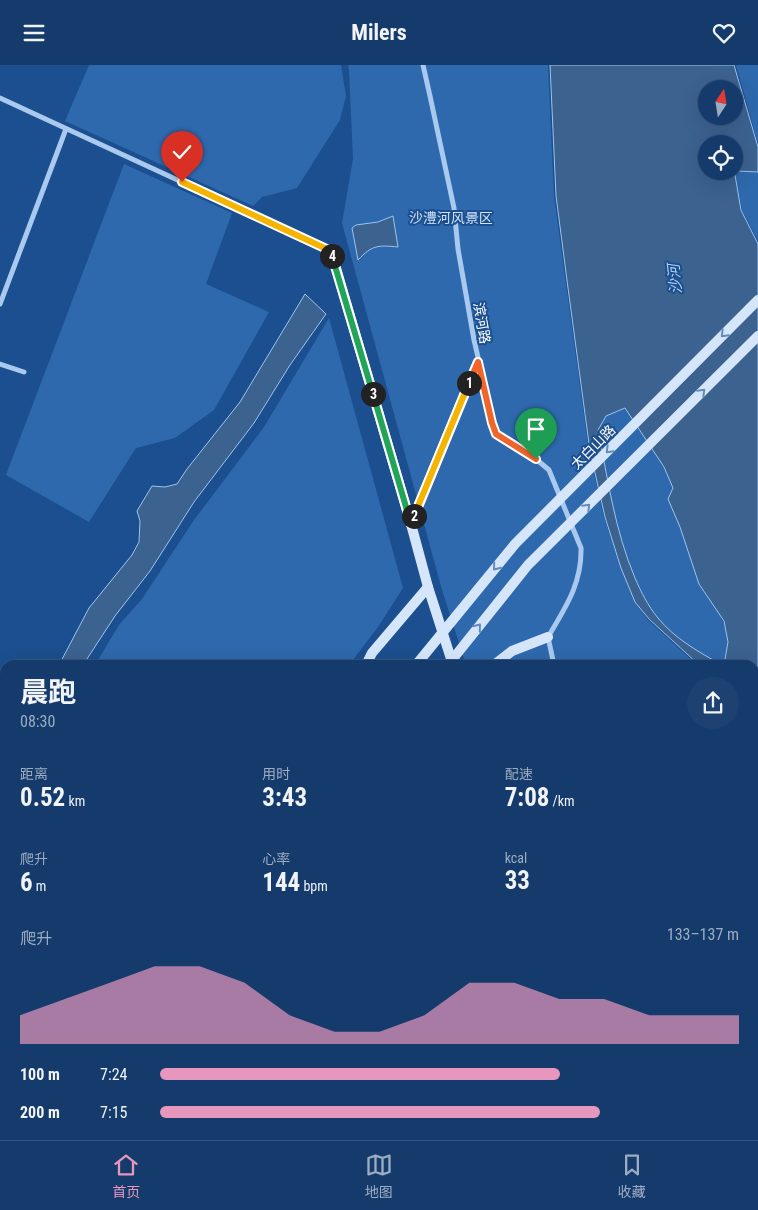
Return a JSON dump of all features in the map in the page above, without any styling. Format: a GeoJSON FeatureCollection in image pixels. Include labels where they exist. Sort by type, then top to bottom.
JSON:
{"type":"FeatureCollection","features":[{"type":"Feature","properties":{"kind":"main road"},"geometry":{"type":"LineString","coordinates":[[331,251],[428,587],[451,660]]}},
{"type":"Feature","properties":{"kind":"main road","name":"太白山路"},"geometry":{"type":"LineString","coordinates":[[420,660],[515,544],[758,300]]}},
{"type":"Feature","properties":{"kind":"main road"},"geometry":{"type":"LineString","coordinates":[[452,660],[528,565],[758,336]]}},
{"type":"Feature","properties":{"kind":"main road"},"geometry":{"type":"LineString","coordinates":[[411,524],[478,362]]}},
{"type":"Feature","properties":{"kind":"main road"},"geometry":{"type":"LineString","coordinates":[[368,660],[372,653],[428,587]]}},
{"type":"Feature","properties":{"kind":"main road"},"geometry":{"type":"LineString","coordinates":[[500,660],[512,651],[548,637]]}},
{"type":"Feature","properties":{"kind":"street","name":"滨河路"},"geometry":{"type":"LineString","coordinates":[[423,65],[454,208],[458,249],[478,362],[492,423],[496,434],[536,459],[549,470],[580,548],[578,578],[569,602],[548,637]]}},
{"type":"Feature","properties":{"kind":"street"},"geometry":{"type":"LineString","coordinates":[[0,98],[331,251]]}},
{"type":"Feature","properties":{"kind":"street"},"geometry":{"type":"LineString","coordinates":[[0,304],[66,129]]}},
{"type":"Feature","properties":{"kind":"street"},"geometry":{"type":"LineString","coordinates":[[0,364],[24,372]]}},
{"type":"Feature","properties":{"kind":"street"},"geometry":{"type":"LineString","coordinates":[[548,637],[553,660]]}},
{"type":"Feature","properties":{"kind":"green space"},"geometry":{"type":"Polygon","coordinates":[[[89,65],[341,65],[346,96],[340,120],[297,188],[262,197],[253,206],[65,121],[89,65]]]}},
{"type":"Feature","properties":{"kind":"green space","name":"沙澧河风景区"},"geometry":{"type":"Polygon","coordinates":[[[348,65],[548,65],[554,196],[589,452],[604,517],[621,568],[635,602],[648,620],[692,660],[464,660],[442,590],[342,223],[353,159],[348,65]]]}},
{"type":"Feature","properties":{"kind":"green space"},"geometry":{"type":"Polygon","coordinates":[[[736,65],[758,65],[758,142],[743,90],[743,80],[740,80],[736,65]]]}},
{"type":"Feature","properties":{"kind":"green space"},"geometry":{"type":"Polygon","coordinates":[[[124,164],[232,213],[206,284],[269,312],[214,410],[175,438],[136,448],[89,522],[6,475],[124,164]]]}},
{"type":"Feature","properties":{"kind":"green space"},"geometry":{"type":"Polygon","coordinates":[[[743,172],[758,172],[758,241],[742,210],[736,180],[743,180],[743,172]]]}},
{"type":"Feature","properties":{"kind":"green space"},"geometry":{"type":"Polygon","coordinates":[[[329,318],[403,588],[378,627],[353,660],[98,660],[119,625],[142,599],[194,520],[264,427],[329,318]]]}},
{"type":"Feature","properties":{"kind":"green space"},"geometry":{"type":"Polygon","coordinates":[[[625,408],[664,467],[673,488],[668,499],[724,624],[727,637],[725,660],[712,660],[698,653],[677,637],[657,617],[633,575],[612,503],[598,430],[606,416],[625,408]]]}},
{"type":"Feature","properties":{"kind":"water","name":"沙河"},"geometry":{"type":"Polygon","coordinates":[[[550,65],[734,65],[738,80],[698,80],[698,125],[743,125],[743,96],[758,147],[758,172],[743,171],[743,135],[698,135],[698,180],[736,180],[741,210],[758,244],[758,660],[725,660],[728,642],[724,621],[699,584],[680,527],[668,499],[673,488],[664,467],[625,408],[606,416],[598,430],[613,505],[628,560],[645,599],[665,626],[688,645],[714,660],[694,660],[649,619],[635,602],[621,568],[605,517],[590,451],[556,196],[550,65]]]}},
{"type":"Feature","properties":{"kind":"water"},"geometry":{"type":"Polygon","coordinates":[[[393,216],[398,247],[376,247],[367,251],[358,260],[352,228],[356,225],[378,222],[393,216]]]}},
{"type":"Feature","properties":{"kind":"water"},"geometry":{"type":"Polygon","coordinates":[[[305,294],[326,314],[290,365],[254,423],[194,502],[150,571],[115,616],[86,660],[62,660],[89,608],[132,555],[139,542],[140,521],[137,511],[152,486],[165,487],[177,484],[240,402],[305,294]]]}},
{"type":"Feature","properties":{"kind":"route"},"geometry":{"type":"LineString","coordinates":[[182,182],[331,251],[411,524],[478,362],[496,434],[536,459]]}}]}
